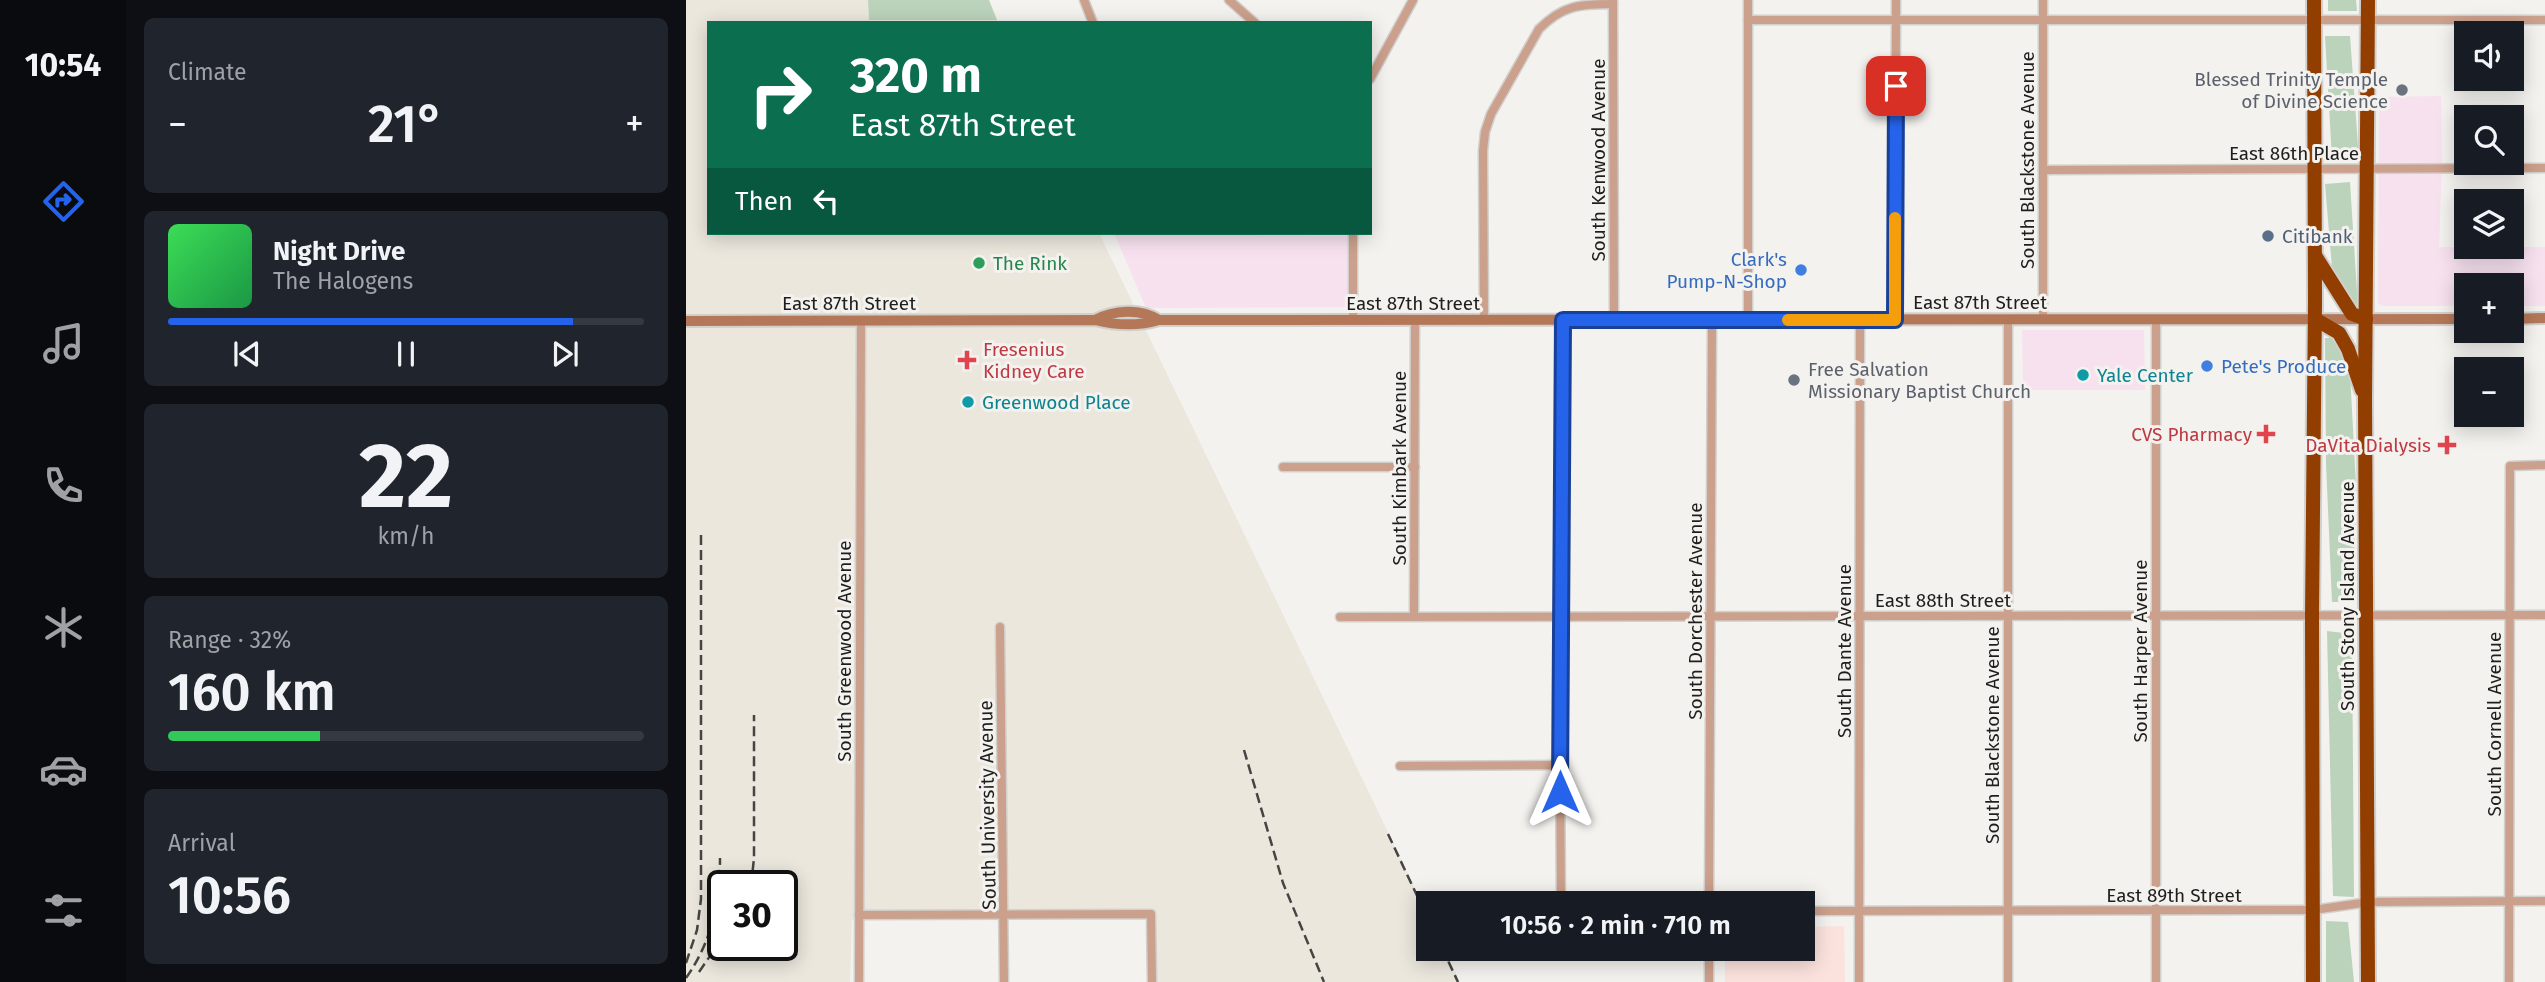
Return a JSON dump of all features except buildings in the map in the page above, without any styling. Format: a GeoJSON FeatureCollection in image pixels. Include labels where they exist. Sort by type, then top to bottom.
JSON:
{"type":"FeatureCollection","features":[{"type":"Feature","properties":{"kind":"highway","name":"South Stony Island Avenue"},"geometry":{"type":"LineString","coordinates":[[2313,982],[2314,0]]}},
{"type":"Feature","properties":{"kind":"highway","name":"South Stony Island Avenue"},"geometry":{"type":"LineString","coordinates":[[2368,0],[2365,399],[2368,982]]}},
{"type":"Feature","properties":{"kind":"highway"},"geometry":{"type":"LineString","coordinates":[[2315,256],[2352,314],[2367,319]]}},
{"type":"Feature","properties":{"kind":"highway"},"geometry":{"type":"LineString","coordinates":[[2315,319],[2339,333],[2348,349],[2365,399]]}},
{"type":"Feature","properties":{"kind":"main road","name":"East 87th Street"},"geometry":{"type":"LineString","coordinates":[[686,321],[1095,320],[1110,313],[1148,313],[1159,320],[2454,319]]}},
{"type":"Feature","properties":{"kind":"main road"},"geometry":{"type":"LineString","coordinates":[[2524,318],[2545,318]]}},
{"type":"Feature","properties":{"kind":"street"},"geometry":{"type":"LineString","coordinates":[[1084,0],[1092,21]]}},
{"type":"Feature","properties":{"kind":"street"},"geometry":{"type":"LineString","coordinates":[[1229,0],[1253,21]]}},
{"type":"Feature","properties":{"kind":"street"},"geometry":{"type":"LineString","coordinates":[[1372,72],[1413,0]]}},
{"type":"Feature","properties":{"kind":"street"},"geometry":{"type":"LineString","coordinates":[[1748,0],[1748,320]]}},
{"type":"Feature","properties":{"kind":"street"},"geometry":{"type":"LineString","coordinates":[[1895,320],[1896,0]]}},
{"type":"Feature","properties":{"kind":"street","name":"South Blackstone Avenue"},"geometry":{"type":"LineString","coordinates":[[2043,0],[2043,319]]}},
{"type":"Feature","properties":{"kind":"street"},"geometry":{"type":"LineString","coordinates":[[1484,320],[1483,150],[1491,114],[1539,29],[1549,19],[1572,7],[1613,2]]}},
{"type":"Feature","properties":{"kind":"street","name":"South Kenwood Avenue"},"geometry":{"type":"LineString","coordinates":[[1613,2],[1614,320]]}},
{"type":"Feature","properties":{"kind":"street"},"geometry":{"type":"LineString","coordinates":[[1748,20],[2545,20]]}},
{"type":"Feature","properties":{"kind":"street","name":"East 86th Place"},"geometry":{"type":"LineString","coordinates":[[2043,170],[2545,168]]}},
{"type":"Feature","properties":{"kind":"street"},"geometry":{"type":"LineString","coordinates":[[1353,235],[1353,320]]}},
{"type":"Feature","properties":{"kind":"street","name":"South Harper Avenue"},"geometry":{"type":"LineString","coordinates":[[2155,982],[2156,319]]}},
{"type":"Feature","properties":{"kind":"street","name":"South Kimbark Avenue"},"geometry":{"type":"LineString","coordinates":[[1414,616],[1415,320]]}},
{"type":"Feature","properties":{"kind":"street"},"geometry":{"type":"LineString","coordinates":[[1561,891],[1563,320]]}},
{"type":"Feature","properties":{"kind":"street","name":"South Dorchester Avenue"},"geometry":{"type":"LineString","coordinates":[[1709,891],[1712,320]]}},
{"type":"Feature","properties":{"kind":"street","name":"South Dante Avenue"},"geometry":{"type":"LineString","coordinates":[[1859,982],[1860,320]]}},
{"type":"Feature","properties":{"kind":"street","name":"South Blackstone Avenue"},"geometry":{"type":"LineString","coordinates":[[2008,320],[2008,982]]}},
{"type":"Feature","properties":{"kind":"street","name":"South Greenwood Avenue"},"geometry":{"type":"LineString","coordinates":[[859,982],[861,321]]}},
{"type":"Feature","properties":{"kind":"street","name":"South Cornell Avenue"},"geometry":{"type":"LineString","coordinates":[[2509,982],[2510,466],[2545,465]]}},
{"type":"Feature","properties":{"kind":"street"},"geometry":{"type":"LineString","coordinates":[[1283,467],[1415,467]]}},
{"type":"Feature","properties":{"kind":"street","name":"East 88th Street"},"geometry":{"type":"LineString","coordinates":[[1340,617],[2545,615]]}},
{"type":"Feature","properties":{"kind":"street","name":"South University Avenue"},"geometry":{"type":"LineString","coordinates":[[1000,627],[1004,982]]}},
{"type":"Feature","properties":{"kind":"street"},"geometry":{"type":"LineString","coordinates":[[1400,766],[1560,765]]}},
{"type":"Feature","properties":{"kind":"street","name":"East 89th Street"},"geometry":{"type":"LineString","coordinates":[[1815,911],[2313,910],[2369,902],[2545,901]]}},
{"type":"Feature","properties":{"kind":"street"},"geometry":{"type":"LineString","coordinates":[[859,915],[1151,914],[1152,982]]}},
{"type":"Feature","properties":{"kind":"street"},"geometry":{"type":"LineString","coordinates":[[1709,961],[1709,982]]}},
{"type":"Feature","properties":{"kind":"shaded area"},"geometry":{"type":"Polygon","coordinates":[[[686,0],[868,0],[869,20],[997,20],[707,21],[707,235],[1100,235],[1416,891],[1416,961],[1450,961],[1460,982],[1157,982],[1156,915],[852,920],[850,982],[686,982],[686,0]]]}},
{"type":"Feature","properties":{"kind":"shaded area"},"geometry":{"type":"Polygon","coordinates":[[[2441,96],[2439,247],[2454,247],[2454,259],[2524,259],[2524,247],[2545,247],[2545,306],[2524,306],[2524,273],[2454,273],[2454,306],[2378,304],[2379,97],[2441,96]]]}},
{"type":"Feature","properties":{"kind":"shaded area"},"geometry":{"type":"Polygon","coordinates":[[[1115,235],[1351,236],[1352,307],[1146,308],[1115,235]]]}},
{"type":"Feature","properties":{"kind":"shaded area","name":"Yale Center"},"geometry":{"type":"Polygon","coordinates":[[[2022,330],[2144,330],[2145,390],[2023,390],[2022,330]]]}},
{"type":"Feature","properties":{"kind":"shaded area"},"geometry":{"type":"Polygon","coordinates":[[[1844,926],[1845,982],[1725,982],[1725,961],[1815,961],[1815,927],[1844,926]]]}},
{"type":"Feature","properties":{"kind":"green space"},"geometry":{"type":"Polygon","coordinates":[[[868,0],[989,0],[997,20],[869,20],[868,0]]]}},
{"type":"Feature","properties":{"kind":"green space"},"geometry":{"type":"Polygon","coordinates":[[[2328,0],[2356,0],[2357,11],[2328,11],[2328,0]]]}},
{"type":"Feature","properties":{"kind":"green space"},"geometry":{"type":"Polygon","coordinates":[[[2325,36],[2350,36],[2359,159],[2332,159],[2325,36]]]}},
{"type":"Feature","properties":{"kind":"green space"},"geometry":{"type":"Polygon","coordinates":[[[2350,182],[2358,308],[2350,306],[2332,268],[2325,184],[2350,182]]]}},
{"type":"Feature","properties":{"kind":"green space"},"geometry":{"type":"Polygon","coordinates":[[[2325,338],[2336,338],[2350,373],[2356,485],[2354,602],[2332,602],[2326,463],[2325,338]]]}},
{"type":"Feature","properties":{"kind":"green space"},"geometry":{"type":"Polygon","coordinates":[[[2327,631],[2352,634],[2354,897],[2333,896],[2327,631]]]}},
{"type":"Feature","properties":{"kind":"green space"},"geometry":{"type":"Polygon","coordinates":[[[2326,921],[2348,922],[2354,982],[2326,982],[2326,921]]]}},
{"type":"Feature","properties":{"kind":"railway"},"geometry":{"type":"LineString","coordinates":[[686,963],[697,930],[701,899],[701,530]]}},
{"type":"Feature","properties":{"kind":"railway"},"geometry":{"type":"LineString","coordinates":[[753,870],[754,715]]}},
{"type":"Feature","properties":{"kind":"railway"},"geometry":{"type":"LineString","coordinates":[[1244,750],[1283,883],[1324,982]]}},
{"type":"Feature","properties":{"kind":"railway"},"geometry":{"type":"LineString","coordinates":[[1388,834],[1416,894]]}},
{"type":"Feature","properties":{"kind":"railway"},"geometry":{"type":"LineString","coordinates":[[686,978],[702,950],[713,921],[720,858]]}},
{"type":"Feature","properties":{"kind":"railway"},"geometry":{"type":"LineString","coordinates":[[699,972],[707,960]]}},
{"type":"Feature","properties":{"kind":"railway"},"geometry":{"type":"LineString","coordinates":[[1448,961],[1458,982]]}},
{"type":"Feature","properties":{"kind":"slow traffic"},"geometry":{"type":"LineString","coordinates":[[1788,320],[1895,320],[1895,218]]}},
{"type":"Feature","properties":{"kind":"place","name":"Blessed Trinity Temple of Divine Science"},"geometry":{"type":"Point","coordinates":[2402,90]}},
{"type":"Feature","properties":{"kind":"place","name":"Citibank"},"geometry":{"type":"Point","coordinates":[2268,236]}},
{"type":"Feature","properties":{"kind":"place","name":"The Rink"},"geometry":{"type":"Point","coordinates":[979,263]}},
{"type":"Feature","properties":{"kind":"place","name":"Clark's Pump-N-Shop"},"geometry":{"type":"Point","coordinates":[1801,270]}},
{"type":"Feature","properties":{"kind":"place","name":"Fresenius Kidney Care"},"geometry":{"type":"Point","coordinates":[967,360]}},
{"type":"Feature","properties":{"kind":"place","name":"Pete's Produce"},"geometry":{"type":"Point","coordinates":[2207,366]}},
{"type":"Feature","properties":{"kind":"place","name":"Yale Center"},"geometry":{"type":"Point","coordinates":[2083,375]}},
{"type":"Feature","properties":{"kind":"place","name":"Free Salvation Missionary Baptist Church"},"geometry":{"type":"Point","coordinates":[1794,380]}},
{"type":"Feature","properties":{"kind":"place","name":"Greenwood Place"},"geometry":{"type":"Point","coordinates":[968,402]}},
{"type":"Feature","properties":{"kind":"place","name":"CVS Pharmacy"},"geometry":{"type":"Point","coordinates":[2266,434]}},
{"type":"Feature","properties":{"kind":"place","name":"DaVita Dialysis"},"geometry":{"type":"Point","coordinates":[2447,445]}},
{"type":"Feature","properties":{"kind":"route"},"geometry":{"type":"LineString","coordinates":[[1560,792],[1563,320],[1895,320],[1896,86]]}}]}
